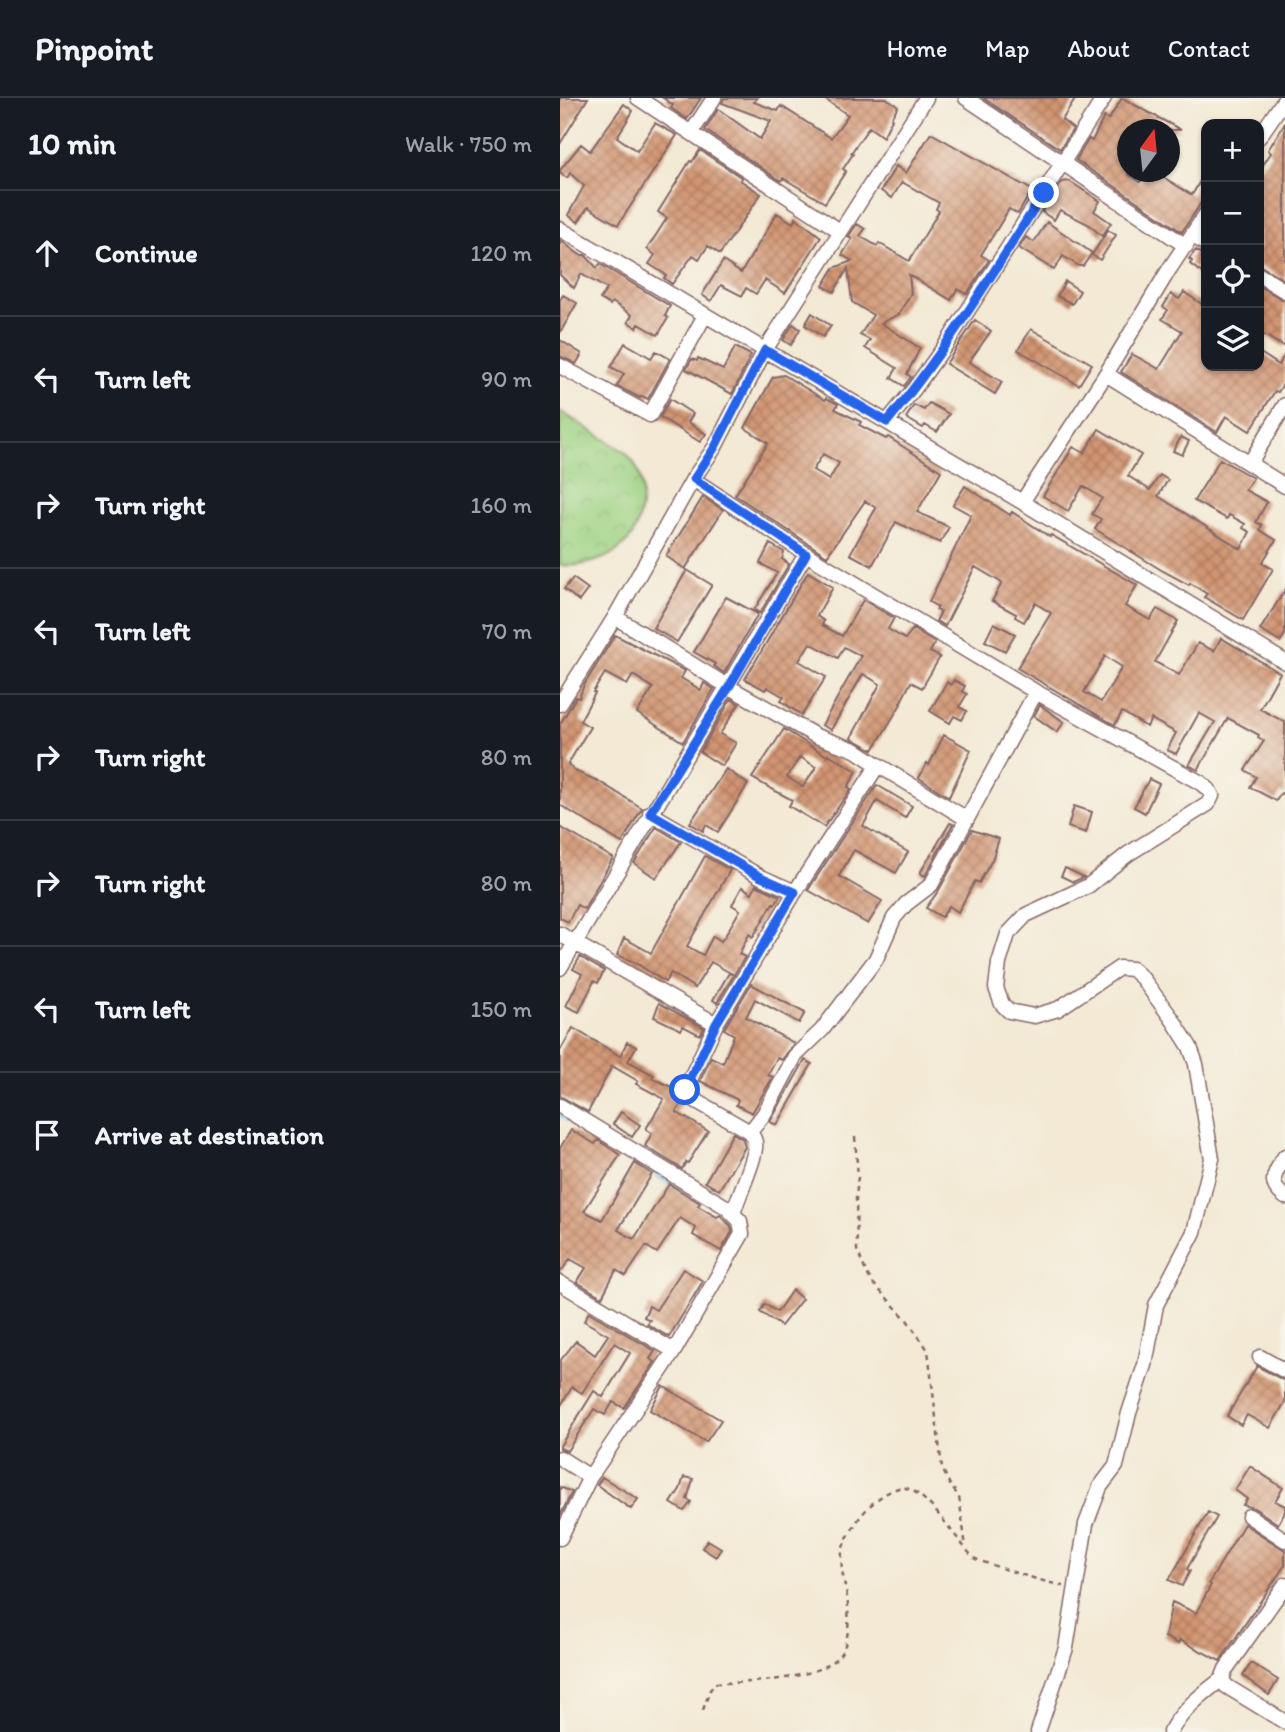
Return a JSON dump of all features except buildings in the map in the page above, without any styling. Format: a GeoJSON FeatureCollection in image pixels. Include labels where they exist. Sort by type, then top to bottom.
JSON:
{"type":"FeatureCollection","features":[{"type":"Feature","properties":{"kind":"street"},"geometry":{"type":"LineString","coordinates":[[638,98],[840,231]]}},
{"type":"Feature","properties":{"kind":"street"},"geometry":{"type":"LineString","coordinates":[[691,133],[714,98]]}},
{"type":"Feature","properties":{"kind":"street"},"geometry":{"type":"LineString","coordinates":[[560,704],[615,617],[715,447],[765,350],[926,98]]}},
{"type":"Feature","properties":{"kind":"street"},"geometry":{"type":"LineString","coordinates":[[966,98],[1063,163],[1189,241],[1201,243]]}},
{"type":"Feature","properties":{"kind":"street"},"geometry":{"type":"LineString","coordinates":[[887,422],[914,390],[947,343],[1104,98]]}},
{"type":"Feature","properties":{"kind":"street"},"geometry":{"type":"LineString","coordinates":[[1264,130],[1285,99]]}},
{"type":"Feature","properties":{"kind":"street"},"geometry":{"type":"LineString","coordinates":[[1022,502],[1201,222]]}},
{"type":"Feature","properties":{"kind":"street"},"geometry":{"type":"LineString","coordinates":[[560,229],[1022,502],[1285,662]]}},
{"type":"Feature","properties":{"kind":"street"},"geometry":{"type":"LineString","coordinates":[[1264,278],[1285,291]]}},
{"type":"Feature","properties":{"kind":"street"},"geometry":{"type":"LineString","coordinates":[[560,366],[650,415],[705,316]]}},
{"type":"Feature","properties":{"kind":"street"},"geometry":{"type":"LineString","coordinates":[[1106,374],[1285,486]]}},
{"type":"Feature","properties":{"kind":"street"},"geometry":{"type":"LineString","coordinates":[[1250,463],[1285,405]]}},
{"type":"Feature","properties":{"kind":"street"},"geometry":{"type":"LineString","coordinates":[[694,479],[806,554],[1036,692],[1201,783],[1212,796],[1208,804],[1128,854],[1088,887],[1026,915],[1008,934],[999,963],[996,988],[1002,1003],[1009,1011],[1034,1016],[1058,1009],[1119,968],[1132,969],[1142,978],[1190,1047],[1196,1064],[1212,1159],[1194,1232],[1156,1305],[1145,1365],[1129,1413],[1116,1466],[1100,1487],[1086,1524],[1066,1647],[1038,1732]]}},
{"type":"Feature","properties":{"kind":"street"},"geometry":{"type":"LineString","coordinates":[[560,968],[806,554]]}},
{"type":"Feature","properties":{"kind":"street"},"geometry":{"type":"LineString","coordinates":[[615,617],[729,687],[816,736],[855,750],[967,819]]}},
{"type":"Feature","properties":{"kind":"street"},"geometry":{"type":"LineString","coordinates":[[750,1132],[764,1114],[795,1056],[822,1030],[876,959],[894,918],[906,904],[931,885],[1036,692]]}},
{"type":"Feature","properties":{"kind":"street"},"geometry":{"type":"LineString","coordinates":[[733,1214],[755,1148],[755,1140],[750,1132],[692,1099],[685,1090],[716,1024],[795,892],[878,765]]}},
{"type":"Feature","properties":{"kind":"street"},"geometry":{"type":"LineString","coordinates":[[650,813],[761,877],[795,892]]}},
{"type":"Feature","properties":{"kind":"street"},"geometry":{"type":"LineString","coordinates":[[560,933],[716,1024]]}},
{"type":"Feature","properties":{"kind":"street"},"geometry":{"type":"LineString","coordinates":[[560,1106],[726,1207],[740,1221],[741,1234],[674,1352],[590,1477],[560,1538]]}},
{"type":"Feature","properties":{"kind":"street"},"geometry":{"type":"LineString","coordinates":[[1285,1156],[1274,1174],[1273,1184],[1285,1197]]}},
{"type":"Feature","properties":{"kind":"street"},"geometry":{"type":"LineString","coordinates":[[560,1283],[674,1352]]}},
{"type":"Feature","properties":{"kind":"street"},"geometry":{"type":"LineString","coordinates":[[1260,1357],[1285,1371]]}},
{"type":"Feature","properties":{"kind":"street"},"geometry":{"type":"LineString","coordinates":[[560,1458],[590,1477]]}},
{"type":"Feature","properties":{"kind":"street"},"geometry":{"type":"LineString","coordinates":[[1249,1516],[1285,1540]]}},
{"type":"Feature","properties":{"kind":"street"},"geometry":{"type":"LineString","coordinates":[[1170,1732],[1191,1704],[1222,1679],[1226,1669],[1285,1585]]}},
{"type":"Feature","properties":{"kind":"street"},"geometry":{"type":"LineString","coordinates":[[1222,1679],[1226,1686],[1285,1722]]}},
{"type":"Feature","properties":{"kind":"path"},"geometry":{"type":"LineString","coordinates":[[855,1136],[858,1177],[857,1250],[872,1282],[907,1320],[928,1350],[942,1468],[959,1497],[966,1547]]}},
{"type":"Feature","properties":{"kind":"path"},"geometry":{"type":"LineString","coordinates":[[703,1710],[715,1683],[777,1681],[829,1664],[839,1655],[847,1635],[849,1607],[843,1548],[863,1513],[896,1488],[905,1487],[918,1494],[943,1519],[976,1560],[1057,1587],[1076,1585]]}},
{"type":"Feature","properties":{"kind":"green space"},"geometry":{"type":"Polygon","coordinates":[[[560,411],[625,452],[636,467],[641,484],[638,521],[627,542],[610,555],[580,565],[560,565],[560,411]]]}},
{"type":"Feature","properties":{"kind":"waterway"},"geometry":{"type":"LineString","coordinates":[[560,1115],[596,1137]]}},
{"type":"Feature","properties":{"kind":"waterway"},"geometry":{"type":"LineString","coordinates":[[607,1145],[620,1153]]}},
{"type":"Feature","properties":{"kind":"waterway"},"geometry":{"type":"LineString","coordinates":[[630,1158],[683,1192]]}},
{"type":"Feature","properties":{"kind":"route"},"geometry":{"type":"LineString","coordinates":[[685,1090],[716,1024],[795,892],[761,877],[650,813],[729,687],[806,554],[694,479],[715,447],[765,350],[887,422],[914,390],[947,343],[1044,193]]}}]}
